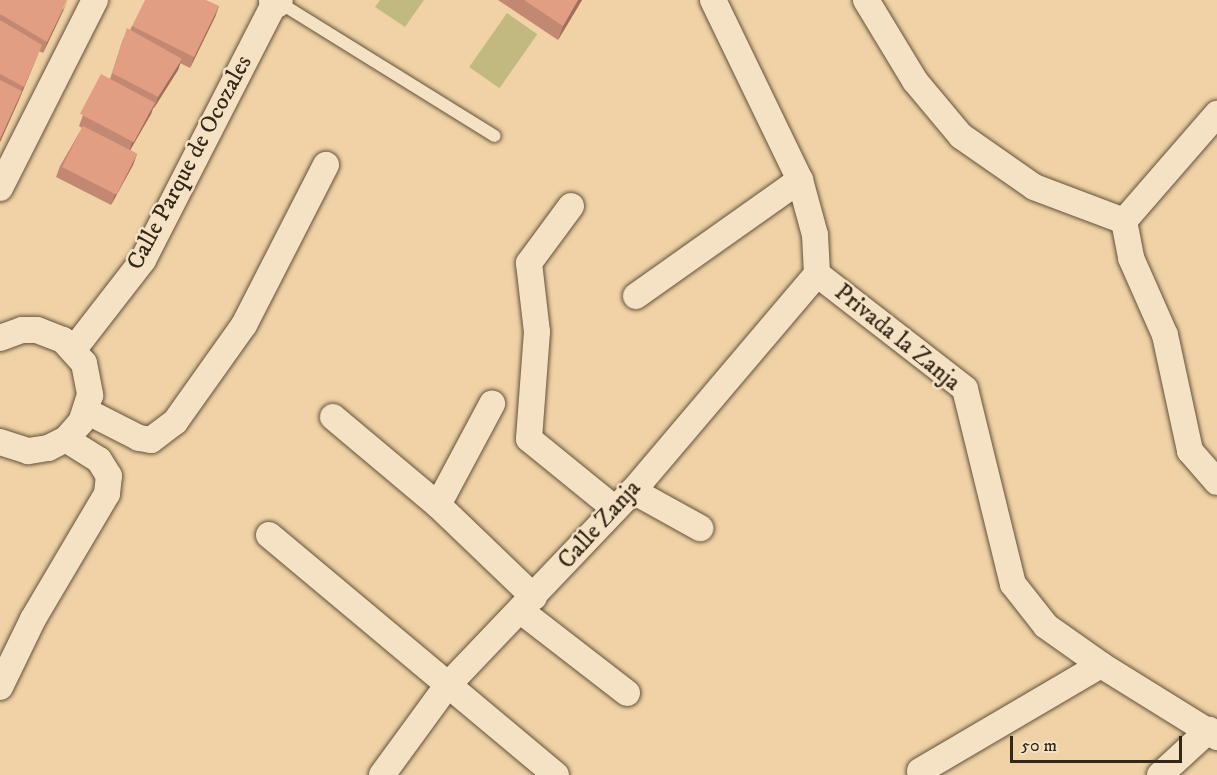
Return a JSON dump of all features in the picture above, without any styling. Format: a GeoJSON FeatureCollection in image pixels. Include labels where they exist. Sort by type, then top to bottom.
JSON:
{"type":"FeatureCollection","features":[{"type":"Feature","properties":{"kind":"street"},"geometry":{"type":"LineString","coordinates":[[0,188],[95,0]]}},
{"type":"Feature","properties":{"kind":"street","name":"Calle Parque de Ocozales"},"geometry":{"type":"LineString","coordinates":[[74,349],[143,260],[276,0]]}},
{"type":"Feature","properties":{"kind":"street","name":"Privada la Zanja"},"geometry":{"type":"LineString","coordinates":[[713,0],[800,180],[815,235],[817,274],[965,389],[1013,584],[1046,626],[1101,665],[1213,733]]}},
{"type":"Feature","properties":{"kind":"street"},"geometry":{"type":"LineString","coordinates":[[866,0],[915,81],[961,136],[1034,187],[1124,221]]}},
{"type":"Feature","properties":{"kind":"street"},"geometry":{"type":"LineString","coordinates":[[1124,221],[1217,114]]}},
{"type":"Feature","properties":{"kind":"street"},"geometry":{"type":"LineString","coordinates":[[86,411],[139,438],[151,440],[175,422],[244,325],[326,165]]}},
{"type":"Feature","properties":{"kind":"street"},"geometry":{"type":"LineString","coordinates":[[636,296],[800,180]]}},
{"type":"Feature","properties":{"kind":"street"},"geometry":{"type":"LineString","coordinates":[[571,206],[529,263],[537,332],[529,439],[615,509]]}},
{"type":"Feature","properties":{"kind":"street"},"geometry":{"type":"LineString","coordinates":[[1124,221],[1131,258],[1165,335],[1190,451],[1217,482]]}},
{"type":"Feature","properties":{"kind":"street","name":"Calle Zanja"},"geometry":{"type":"LineString","coordinates":[[382,775],[447,686],[528,604],[633,491],[817,274]]}},
{"type":"Feature","properties":{"kind":"street"},"geometry":{"type":"LineString","coordinates":[[0,338],[22,330],[37,330],[63,340],[74,349],[89,379],[86,411],[66,439],[48,448],[28,450],[0,442]]}},
{"type":"Feature","properties":{"kind":"street"},"geometry":{"type":"LineString","coordinates":[[438,505],[492,404]]}},
{"type":"Feature","properties":{"kind":"street"},"geometry":{"type":"LineString","coordinates":[[333,417],[438,505],[528,604],[627,693]]}},
{"type":"Feature","properties":{"kind":"street"},"geometry":{"type":"LineString","coordinates":[[0,687],[33,619],[107,494],[109,476],[99,460],[66,439]]}},
{"type":"Feature","properties":{"kind":"street"},"geometry":{"type":"LineString","coordinates":[[633,491],[700,528]]}},
{"type":"Feature","properties":{"kind":"street"},"geometry":{"type":"LineString","coordinates":[[269,535],[556,775]]}},
{"type":"Feature","properties":{"kind":"street"},"geometry":{"type":"LineString","coordinates":[[920,771],[1101,665]]}},
{"type":"Feature","properties":{"kind":"street"},"geometry":{"type":"LineString","coordinates":[[1160,775],[1213,733]]}},
{"type":"Feature","properties":{"kind":"lane"},"geometry":{"type":"LineString","coordinates":[[276,0],[495,136]]}},
{"type":"Feature","properties":{"kind":"shaded area"},"geometry":{"type":"Polygon","coordinates":[[[380,0],[424,0],[405,27],[375,7],[380,0]]]}},
{"type":"Feature","properties":{"kind":"shaded area"},"geometry":{"type":"Polygon","coordinates":[[[507,13],[537,34],[499,88],[469,67],[507,13]]]}},
{"type":"Feature","properties":{"kind":"building"},"geometry":{"type":"Polygon","coordinates":[[[0,0],[67,0],[47,42],[0,14],[0,0]]]}},
{"type":"Feature","properties":{"kind":"building"},"geometry":{"type":"Polygon","coordinates":[[[145,0],[206,0],[219,6],[194,57],[132,26],[145,0]]]}},
{"type":"Feature","properties":{"kind":"building"},"geometry":{"type":"Polygon","coordinates":[[[524,0],[578,0],[563,26],[524,0]]]}},
{"type":"Feature","properties":{"kind":"building"},"geometry":{"type":"Polygon","coordinates":[[[0,20],[42,45],[24,87],[0,74],[0,20]]]}},
{"type":"Feature","properties":{"kind":"building"},"geometry":{"type":"Polygon","coordinates":[[[127,28],[182,59],[158,97],[112,73],[127,28]]]}},
{"type":"Feature","properties":{"kind":"building"},"geometry":{"type":"Polygon","coordinates":[[[101,74],[155,103],[134,142],[80,114],[101,74]]]}},
{"type":"Feature","properties":{"kind":"building"},"geometry":{"type":"Polygon","coordinates":[[[0,80],[22,91],[0,139],[0,80]]]}},
{"type":"Feature","properties":{"kind":"building"},"geometry":{"type":"Polygon","coordinates":[[[83,126],[137,154],[116,195],[62,167],[83,126]]]}}]}
